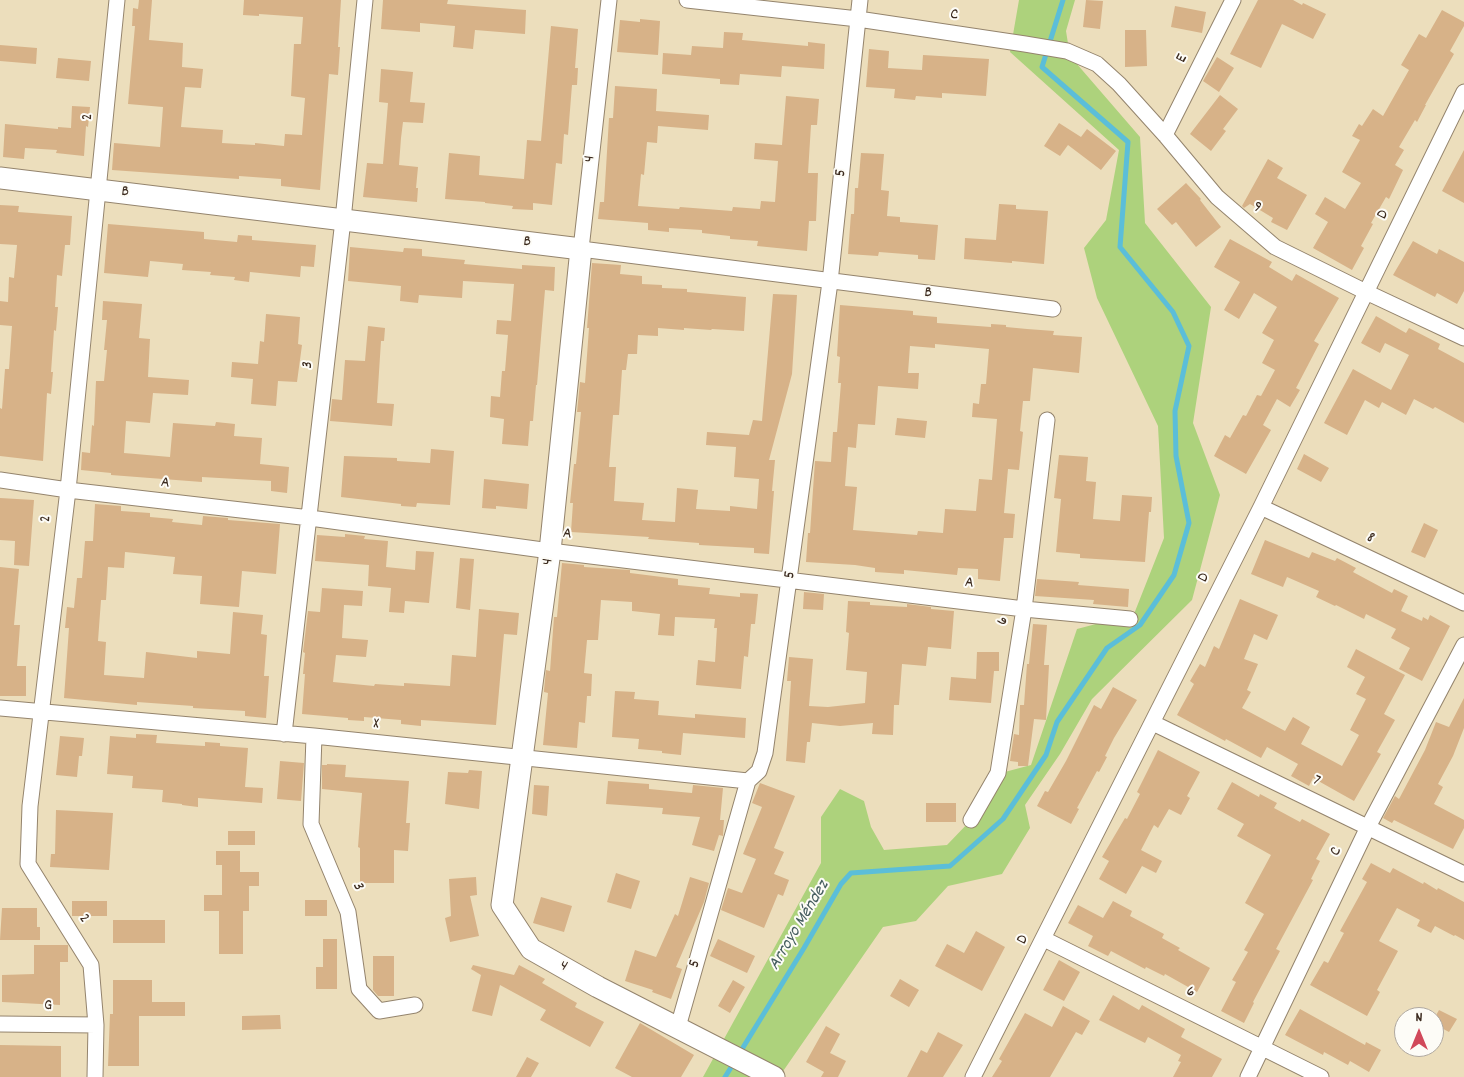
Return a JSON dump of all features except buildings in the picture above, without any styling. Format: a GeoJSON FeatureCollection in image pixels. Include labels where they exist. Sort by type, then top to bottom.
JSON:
{"type":"FeatureCollection","features":[{"type":"Feature","properties":{"kind":"street","name":"2"},"geometry":{"type":"LineString","coordinates":[[96,1025],[91,965],[28,864],[30,806],[68,490],[117,0]]}},
{"type":"Feature","properties":{"kind":"street","name":"3"},"geometry":{"type":"LineString","coordinates":[[284,734],[310,518],[366,0]]}},
{"type":"Feature","properties":{"kind":"street","name":"4"},"geometry":{"type":"LineString","coordinates":[[609,0],[550,550],[502,904],[531,949],[598,987],[678,1027]]}},
{"type":"Feature","properties":{"kind":"street","name":"C"},"geometry":{"type":"LineString","coordinates":[[687,0],[858,19],[1067,51]]}},
{"type":"Feature","properties":{"kind":"street","name":"5"},"geometry":{"type":"LineString","coordinates":[[678,1027],[748,781],[759,771],[766,753],[830,282],[860,0]]}},
{"type":"Feature","properties":{"kind":"street","name":"E"},"geometry":{"type":"LineString","coordinates":[[1165,135],[1233,0]]}},
{"type":"Feature","properties":{"kind":"street","name":"9"},"geometry":{"type":"LineString","coordinates":[[1067,51],[1097,64],[1119,84],[1217,197],[1275,247],[1464,338]]}},
{"type":"Feature","properties":{"kind":"street","name":"D"},"geometry":{"type":"LineString","coordinates":[[973,1077],[1261,507],[1464,94]]}},
{"type":"Feature","properties":{"kind":"street","name":"B"},"geometry":{"type":"LineString","coordinates":[[0,178],[1053,309]]}},
{"type":"Feature","properties":{"kind":"street","name":"6"},"geometry":{"type":"LineString","coordinates":[[971,820],[998,773],[1024,609],[1047,420]]}},
{"type":"Feature","properties":{"kind":"street","name":"A"},"geometry":{"type":"LineString","coordinates":[[0,480],[1024,609],[1130,618]]}},
{"type":"Feature","properties":{"kind":"street","name":"8"},"geometry":{"type":"LineString","coordinates":[[1261,507],[1464,603]]}},
{"type":"Feature","properties":{"kind":"street","name":"C"},"geometry":{"type":"LineString","coordinates":[[1248,1077],[1368,827],[1464,645]]}},
{"type":"Feature","properties":{"kind":"street","name":"X"},"geometry":{"type":"LineString","coordinates":[[0,708],[523,756],[748,781]]}},
{"type":"Feature","properties":{"kind":"street","name":"7"},"geometry":{"type":"LineString","coordinates":[[1153,723],[1464,874]]}},
{"type":"Feature","properties":{"kind":"street","name":"3"},"geometry":{"type":"LineString","coordinates":[[314,736],[311,824],[348,912],[359,988],[379,1011],[415,1005]]}},
{"type":"Feature","properties":{"kind":"street","name":"6"},"geometry":{"type":"LineString","coordinates":[[1044,939],[1321,1077]]}},
{"type":"Feature","properties":{"kind":"street","name":"G"},"geometry":{"type":"LineString","coordinates":[[0,1024],[96,1025]]}},
{"type":"Feature","properties":{"kind":"street"},"geometry":{"type":"LineString","coordinates":[[95,1077],[96,1025]]}},
{"type":"Feature","properties":{"kind":"street"},"geometry":{"type":"LineString","coordinates":[[678,1027],[767,1073]]}},
{"type":"Feature","properties":{"kind":"green space"},"geometry":{"type":"Polygon","coordinates":[[[1019,0],[1075,0],[1066,31],[1070,56],[1140,137],[1145,223],[1211,307],[1193,423],[1220,495],[1192,600],[1092,699],[1060,754],[1025,805],[1030,828],[1002,874],[948,886],[916,921],[883,927],[779,1077],[703,1077],[821,863],[821,817],[840,789],[864,801],[871,827],[884,850],[947,845],[971,820],[1001,773],[1031,765],[1077,629],[1134,614],[1164,538],[1158,426],[1097,298],[1084,248],[1106,220],[1119,150],[1010,52],[1019,0]]]}},
{"type":"Feature","properties":{"kind":"waterway","name":"Arroyo Méndez"},"geometry":{"type":"LineString","coordinates":[[739,1054],[841,884],[851,873],[950,866],[1003,819],[1046,755],[1057,722],[1107,648],[1140,625],[1174,575],[1189,523],[1176,456],[1175,411],[1189,346],[1173,312],[1120,247],[1128,142],[1042,67],[1063,0]]}},
{"type":"Feature","properties":{"kind":"waterway","name":"Arroyo Méndez"},"geometry":{"type":"LineString","coordinates":[[725,1077],[735,1061]]}}]}
